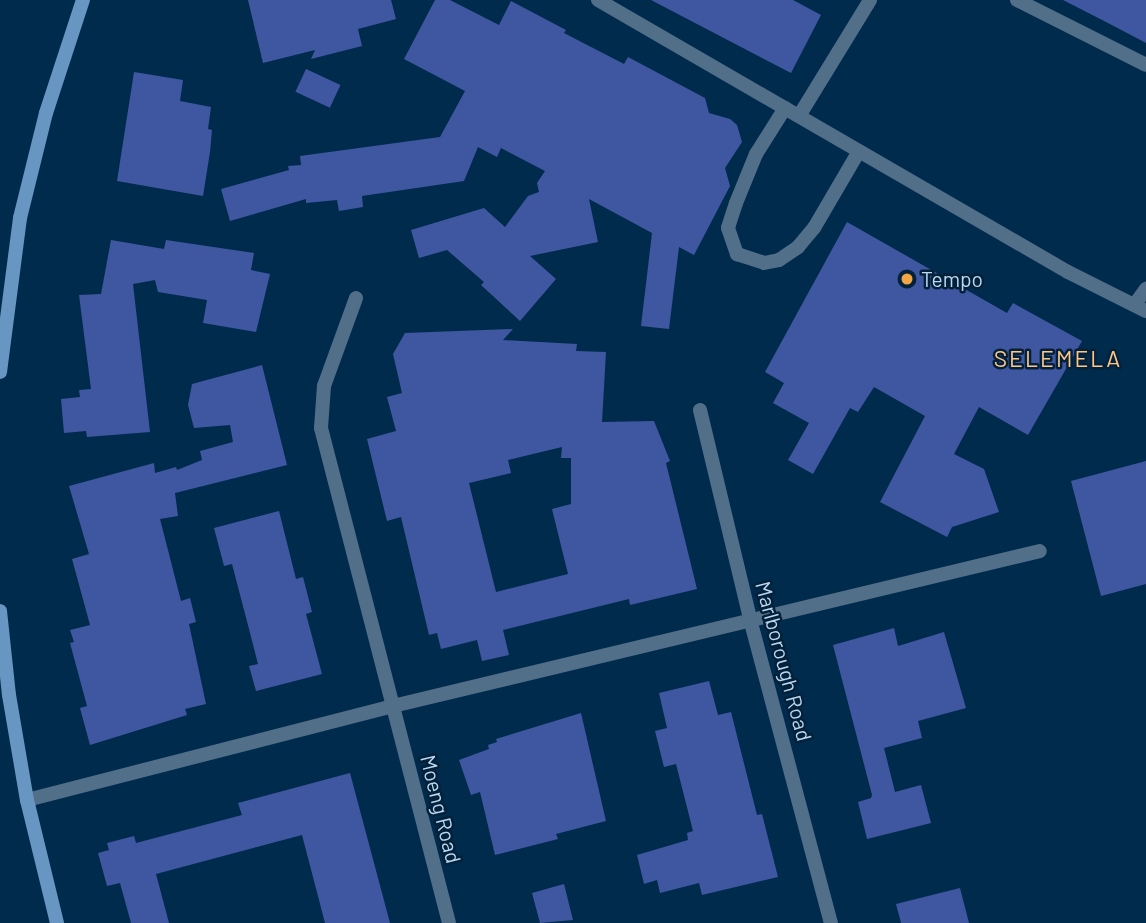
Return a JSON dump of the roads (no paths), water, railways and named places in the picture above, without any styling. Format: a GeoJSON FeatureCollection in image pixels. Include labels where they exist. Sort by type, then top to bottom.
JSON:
{"type":"FeatureCollection","features":[{"type":"Feature","properties":{"kind":"street"},"geometry":{"type":"LineString","coordinates":[[0,372],[20,218],[46,113],[83,0]]}},
{"type":"Feature","properties":{"kind":"street"},"geometry":{"type":"LineString","coordinates":[[598,0],[1068,272],[1140,307],[1146,289]]}},
{"type":"Feature","properties":{"kind":"street"},"geometry":{"type":"LineString","coordinates":[[799,116],[870,0]]}},
{"type":"Feature","properties":{"kind":"street"},"geometry":{"type":"LineString","coordinates":[[1017,0],[1146,65]]}},
{"type":"Feature","properties":{"kind":"street"},"geometry":{"type":"LineString","coordinates":[[785,108],[756,154],[736,202],[728,228],[737,254],[764,263],[779,260],[798,247],[814,228],[859,151]]}},
{"type":"Feature","properties":{"kind":"street","name":"Moeng Road"},"geometry":{"type":"LineString","coordinates":[[356,298],[324,386],[321,428],[449,923]]}},
{"type":"Feature","properties":{"kind":"street","name":"Marlborough Road"},"geometry":{"type":"LineString","coordinates":[[700,410],[750,618],[831,923]]}},
{"type":"Feature","properties":{"kind":"street"},"geometry":{"type":"LineString","coordinates":[[27,800],[750,618],[1040,551]]}},
{"type":"Feature","properties":{"kind":"street"},"geometry":{"type":"LineString","coordinates":[[0,611],[4,694],[57,923]]}},
{"type":"Feature","properties":{"kind":"place","name":"Tempo"},"geometry":{"type":"Point","coordinates":[907,279]}},
{"type":"Feature","properties":{"kind":"district","name":"SELEMELA"},"geometry":{"type":"Point","coordinates":[1058,358]}}]}
